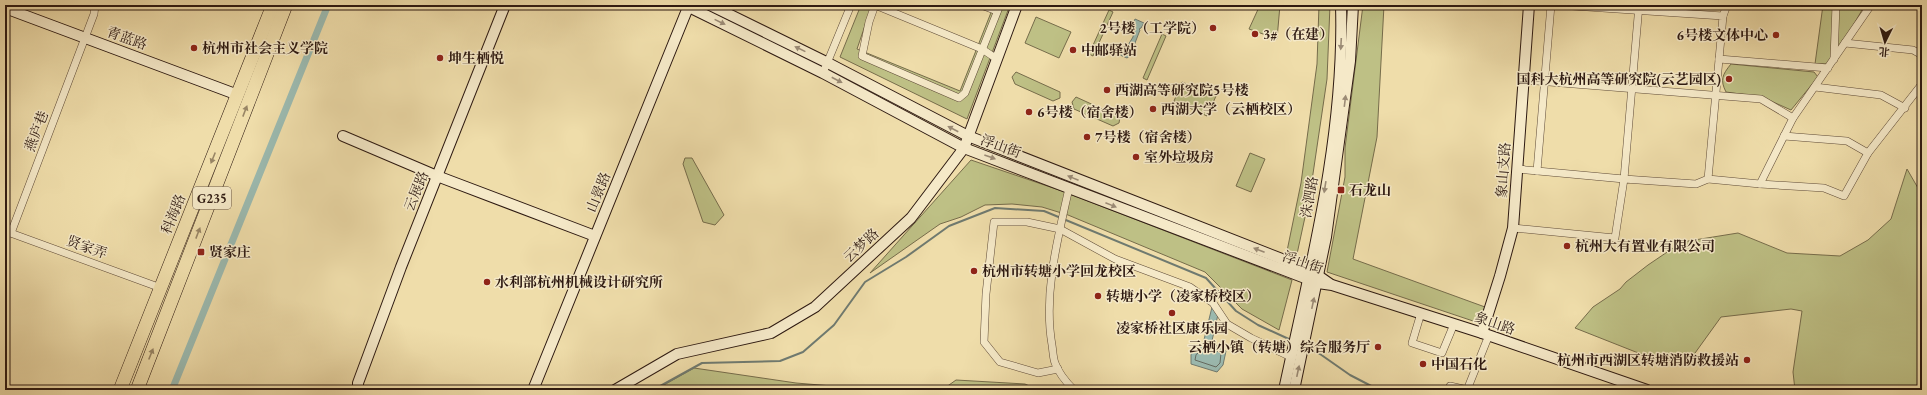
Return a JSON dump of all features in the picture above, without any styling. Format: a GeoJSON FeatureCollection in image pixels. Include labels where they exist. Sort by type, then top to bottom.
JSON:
{"type":"FeatureCollection","features":[{"type":"Feature","properties":{"kind":"highway","name":"科海路"},"geometry":{"type":"LineString","coordinates":[[120,390],[273,5]]}},
{"type":"Feature","properties":{"kind":"highway","name":"G235"},"geometry":{"type":"LineString","coordinates":[[136,390],[286,5]]}},
{"type":"Feature","properties":{"kind":"main road","name":"云展路"},"geometry":{"type":"LineString","coordinates":[[358,390],[358,383],[401,267],[505,5]]}},
{"type":"Feature","properties":{"kind":"main road","name":"浮山街"},"geometry":{"type":"LineString","coordinates":[[710,5],[828,63],[968,136],[1332,285]]}},
{"type":"Feature","properties":{"kind":"main road","name":"云梦路"},"geometry":{"type":"LineString","coordinates":[[615,390],[677,354],[771,333],[815,307],[911,218],[964,148],[1018,5]]}},
{"type":"Feature","properties":{"kind":"main road","name":"洙泗路"},"geometry":{"type":"LineString","coordinates":[[1294,390],[1304,346],[1333,143],[1342,42],[1340,5]]}},
{"type":"Feature","properties":{"kind":"main road","name":"洙泗路"},"geometry":{"type":"LineString","coordinates":[[1284,390],[1295,340],[1314,277],[1340,145],[1350,61],[1353,5]]}},
{"type":"Feature","properties":{"kind":"main road","name":"象山支路"},"geometry":{"type":"LineString","coordinates":[[1485,334],[1513,228],[1529,5]]}},
{"type":"Feature","properties":{"kind":"main road","name":"浮山街"},"geometry":{"type":"LineString","coordinates":[[687,6],[823,73],[964,148],[1069,188],[1314,277]]}},
{"type":"Feature","properties":{"kind":"main road","name":"山景路"},"geometry":{"type":"LineString","coordinates":[[533,390],[687,6]]}},
{"type":"Feature","properties":{"kind":"main road","name":"青蓝路"},"geometry":{"type":"LineString","coordinates":[[5,8],[238,95]]}},
{"type":"Feature","properties":{"kind":"main road"},"geometry":{"type":"LineString","coordinates":[[343,136],[437,176],[596,236]]}},
{"type":"Feature","properties":{"kind":"main road","name":"象山路"},"geometry":{"type":"LineString","coordinates":[[1332,285],[1485,334],[1647,390]]}},
{"type":"Feature","properties":{"kind":"street","name":"燕庐巷"},"geometry":{"type":"LineString","coordinates":[[8,232],[85,38],[94,14],[95,5]]}},
{"type":"Feature","properties":{"kind":"street"},"geometry":{"type":"LineString","coordinates":[[823,73],[851,5]]}},
{"type":"Feature","properties":{"kind":"street"},"geometry":{"type":"LineString","coordinates":[[981,5],[998,8],[982,49],[965,93],[959,98],[862,56],[869,22],[875,5],[982,49],[997,59]]}},
{"type":"Feature","properties":{"kind":"street"},"geometry":{"type":"LineString","coordinates":[[1537,171],[1551,5]]}},
{"type":"Feature","properties":{"kind":"street"},"geometry":{"type":"LineString","coordinates":[[1557,5],[1638,8],[1723,16]]}},
{"type":"Feature","properties":{"kind":"street"},"geometry":{"type":"LineString","coordinates":[[1708,179],[1723,16],[1727,5]]}},
{"type":"Feature","properties":{"kind":"street"},"geometry":{"type":"LineString","coordinates":[[1834,59],[1836,5]]}},
{"type":"Feature","properties":{"kind":"street"},"geometry":{"type":"LineString","coordinates":[[1760,184],[1793,118],[1871,5]]}},
{"type":"Feature","properties":{"kind":"street"},"geometry":{"type":"LineString","coordinates":[[1513,228],[1615,238],[1624,179],[1638,8]]}},
{"type":"Feature","properties":{"kind":"street"},"geometry":{"type":"LineString","coordinates":[[1845,43],[1913,50],[1922,55]]}},
{"type":"Feature","properties":{"kind":"street"},"geometry":{"type":"LineString","coordinates":[[1719,59],[1828,68]]}},
{"type":"Feature","properties":{"kind":"street"},"geometry":{"type":"LineString","coordinates":[[1524,80],[1760,99],[1793,118]]}},
{"type":"Feature","properties":{"kind":"street"},"geometry":{"type":"LineString","coordinates":[[1517,170],[1696,184],[1708,179],[1824,188],[1844,196],[1868,153],[1905,108],[1922,84]]}},
{"type":"Feature","properties":{"kind":"street"},"geometry":{"type":"LineString","coordinates":[[1814,87],[1881,95],[1905,108]]}},
{"type":"Feature","properties":{"kind":"street"},"geometry":{"type":"LineString","coordinates":[[1784,136],[1847,141],[1868,153]]}},
{"type":"Feature","properties":{"kind":"street"},"geometry":{"type":"LineString","coordinates":[[1069,188],[1061,226],[1050,297],[1050,336],[1054,362],[1065,381],[1074,390]]}},
{"type":"Feature","properties":{"kind":"street"},"geometry":{"type":"LineString","coordinates":[[1058,369],[1038,373],[1000,362],[984,342],[986,294],[994,222],[1026,222],[1061,226],[1115,258],[1190,287],[1213,303],[1227,324],[1291,357]]}},
{"type":"Feature","properties":{"kind":"street","name":"贤家弄"},"geometry":{"type":"LineString","coordinates":[[8,232],[161,288]]}},
{"type":"Feature","properties":{"kind":"street"},"geometry":{"type":"LineString","coordinates":[[1421,313],[1412,344],[1442,353],[1454,324]]}},
{"type":"Feature","properties":{"kind":"street"},"geometry":{"type":"LineString","coordinates":[[1449,390],[1450,386],[1467,390],[1485,334]]}},
{"type":"Feature","properties":{"kind":"green space"},"geometry":{"type":"Polygon","coordinates":[[[861,5],[872,5],[857,49],[960,91],[994,5],[1010,5],[967,119],[840,57],[861,5]]]}},
{"type":"Feature","properties":{"kind":"green space"},"geometry":{"type":"Polygon","coordinates":[[[1260,5],[1280,5],[1277,39],[1249,29],[1260,5]]]}},
{"type":"Feature","properties":{"kind":"green space"},"geometry":{"type":"Polygon","coordinates":[[[1319,5],[1330,5],[1327,79],[1310,194],[1297,254],[1287,251],[1301,183],[1317,64],[1319,5]]]}},
{"type":"Feature","properties":{"kind":"green space"},"geometry":{"type":"Polygon","coordinates":[[[1363,5],[1384,5],[1377,137],[1353,259],[1485,307],[1479,323],[1327,272],[1345,177],[1345,148],[1363,5]]]}},
{"type":"Feature","properties":{"kind":"green space"},"geometry":{"type":"Polygon","coordinates":[[[1823,5],[1840,5],[1862,10],[1831,64],[1815,64],[1823,5]]]}},
{"type":"Feature","properties":{"kind":"green space"},"geometry":{"type":"Polygon","coordinates":[[[1109,10],[1113,12],[1093,56],[1089,54],[1109,10]]]}},
{"type":"Feature","properties":{"kind":"green space"},"geometry":{"type":"Polygon","coordinates":[[[1036,17],[1071,32],[1059,58],[1025,43],[1036,17]]]}},
{"type":"Feature","properties":{"kind":"green space"},"geometry":{"type":"Polygon","coordinates":[[[1162,34],[1166,36],[1147,80],[1143,78],[1162,34]]]}},
{"type":"Feature","properties":{"kind":"green space"},"geometry":{"type":"Polygon","coordinates":[[[1731,64],[1814,72],[1818,77],[1791,110],[1762,97],[1726,92],[1723,84],[1723,78],[1731,64]]]}},
{"type":"Feature","properties":{"kind":"green space"},"geometry":{"type":"Polygon","coordinates":[[[1016,72],[1060,92],[1060,98],[1053,101],[1015,84],[1012,77],[1016,72]]]}},
{"type":"Feature","properties":{"kind":"green space"},"geometry":{"type":"Polygon","coordinates":[[[1182,82],[1216,96],[1207,116],[1174,101],[1182,82]]]}},
{"type":"Feature","properties":{"kind":"green space"},"geometry":{"type":"Polygon","coordinates":[[[1076,97],[1120,117],[1119,123],[1113,126],[1074,109],[1072,102],[1076,97]]]}},
{"type":"Feature","properties":{"kind":"green space"},"geometry":{"type":"Polygon","coordinates":[[[1250,153],[1265,159],[1251,192],[1236,186],[1250,153]]]}},
{"type":"Feature","properties":{"kind":"green space"},"geometry":{"type":"Polygon","coordinates":[[[685,158],[692,158],[724,215],[715,225],[703,222],[683,164],[685,158]]]}},
{"type":"Feature","properties":{"kind":"green space"},"geometry":{"type":"Polygon","coordinates":[[[971,160],[1062,191],[1292,280],[1279,330],[1242,309],[1205,272],[1068,215],[1042,207],[1012,204],[985,205],[961,217],[940,224],[870,273],[971,160]]]}},
{"type":"Feature","properties":{"kind":"green space"},"geometry":{"type":"Polygon","coordinates":[[[1907,169],[1922,195],[1922,390],[1795,390],[1793,372],[1802,311],[1791,309],[1721,317],[1690,360],[1656,360],[1575,328],[1593,307],[1620,289],[1626,282],[1648,265],[1682,242],[1738,233],[1787,253],[1840,256],[1868,240],[1891,219],[1907,169]]]}},
{"type":"Feature","properties":{"kind":"green space"},"geometry":{"type":"Polygon","coordinates":[[[694,368],[796,383],[880,390],[655,390],[694,368]]]}},
{"type":"Feature","properties":{"kind":"green space"},"geometry":{"type":"Polygon","coordinates":[[[956,380],[1025,384],[1038,390],[942,390],[956,380]]]}},
{"type":"Feature","properties":{"kind":"water"},"geometry":{"type":"Polygon","coordinates":[[[1135,19],[1144,23],[1139,29],[1140,30],[1130,56],[1127,58],[1120,55],[1122,50],[1125,50],[1133,37],[1135,25],[1133,24],[1135,19]]]}},
{"type":"Feature","properties":{"kind":"water"},"geometry":{"type":"Polygon","coordinates":[[[1213,303],[1219,310],[1211,345],[1219,346],[1226,351],[1223,365],[1217,372],[1191,364],[1191,351],[1194,351],[1203,344],[1213,303]]]}},
{"type":"Feature","properties":{"kind":"waterway"},"geometry":{"type":"LineString","coordinates":[[172,390],[328,5]]}},
{"type":"Feature","properties":{"kind":"waterway"},"geometry":{"type":"LineString","coordinates":[[653,390],[702,363],[780,361],[803,352],[834,325],[865,282],[906,257],[949,226],[995,208],[1044,211],[1206,278],[1236,311],[1258,325],[1291,340]]}},
{"type":"Feature","properties":{"kind":"waterway"},"geometry":{"type":"LineString","coordinates":[[1306,347],[1320,354],[1350,375],[1379,390]]}},
{"type":"Feature","properties":{"kind":"place","name":"2号楼（工学院）"},"geometry":{"type":"Point","coordinates":[1213,28]}},
{"type":"Feature","properties":{"kind":"place","name":"3#（在建）"},"geometry":{"type":"Point","coordinates":[1255,34]}},
{"type":"Feature","properties":{"kind":"place","name":"6号楼文体中心"},"geometry":{"type":"Point","coordinates":[1776,35]}},
{"type":"Feature","properties":{"kind":"place","name":"杭州市社会主义学院"},"geometry":{"type":"Point","coordinates":[194,48]}},
{"type":"Feature","properties":{"kind":"place","name":"中邮驿站"},"geometry":{"type":"Point","coordinates":[1073,50]}},
{"type":"Feature","properties":{"kind":"place","name":"坤生栖悦"},"geometry":{"type":"Point","coordinates":[440,58]}},
{"type":"Feature","properties":{"kind":"place","name":"国科大杭州高等研究院(云艺园区)"},"geometry":{"type":"Point","coordinates":[1729,79]}},
{"type":"Feature","properties":{"kind":"place","name":"西湖高等研究院5号楼"},"geometry":{"type":"Point","coordinates":[1107,90]}},
{"type":"Feature","properties":{"kind":"place","name":"西湖大学（云栖校区）"},"geometry":{"type":"Point","coordinates":[1153,109]}},
{"type":"Feature","properties":{"kind":"place","name":"6号楼（宿舍楼）"},"geometry":{"type":"Point","coordinates":[1029,112]}},
{"type":"Feature","properties":{"kind":"place","name":"7号楼（宿舍楼）"},"geometry":{"type":"Point","coordinates":[1087,137]}},
{"type":"Feature","properties":{"kind":"place","name":"室外垃圾房"},"geometry":{"type":"Point","coordinates":[1136,157]}},
{"type":"Feature","properties":{"kind":"place","name":"石龙山"},"geometry":{"type":"Point","coordinates":[1341,190]}},
{"type":"Feature","properties":{"kind":"place","name":"杭州大有置业有限公司"},"geometry":{"type":"Point","coordinates":[1567,246]}},
{"type":"Feature","properties":{"kind":"place","name":"贤家庄"},"geometry":{"type":"Point","coordinates":[201,252]}},
{"type":"Feature","properties":{"kind":"place","name":"杭州市转塘小学回龙校区"},"geometry":{"type":"Point","coordinates":[974,271]}},
{"type":"Feature","properties":{"kind":"place","name":"水利部杭州机械设计研究所"},"geometry":{"type":"Point","coordinates":[487,282]}},
{"type":"Feature","properties":{"kind":"place","name":"转塘小学（凌家桥校区）"},"geometry":{"type":"Point","coordinates":[1098,296]}},
{"type":"Feature","properties":{"kind":"place","name":"凌家桥社区康乐园"},"geometry":{"type":"Point","coordinates":[1172,313]}},
{"type":"Feature","properties":{"kind":"place","name":"云栖小镇（转塘）综合服务厅"},"geometry":{"type":"Point","coordinates":[1378,347]}},
{"type":"Feature","properties":{"kind":"place","name":"杭州市西湖区转塘消防救援站"},"geometry":{"type":"Point","coordinates":[1747,360]}},
{"type":"Feature","properties":{"kind":"place","name":"中国石化"},"geometry":{"type":"Point","coordinates":[1423,364]}}]}
